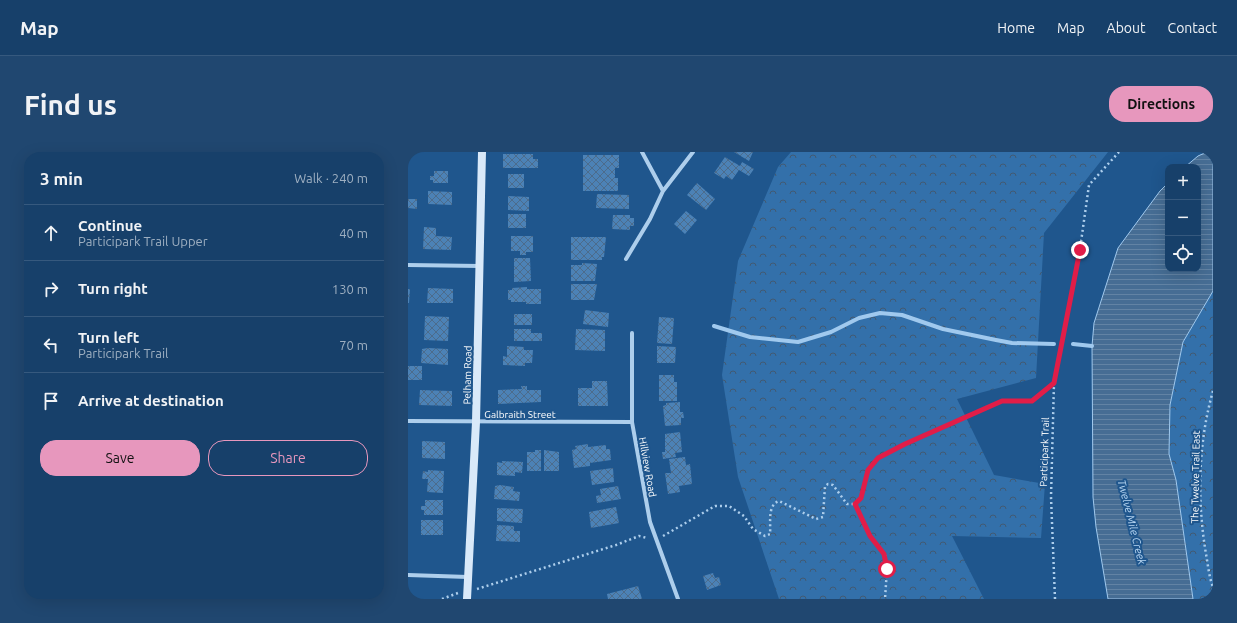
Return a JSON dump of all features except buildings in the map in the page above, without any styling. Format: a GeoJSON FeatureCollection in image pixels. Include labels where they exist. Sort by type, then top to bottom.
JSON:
{"type":"FeatureCollection","features":[{"type":"Feature","properties":{"kind":"main road","name":"Pelham Road"},"geometry":{"type":"LineString","coordinates":[[467,595],[476,422],[482,152]]}},
{"type":"Feature","properties":{"kind":"street"},"geometry":{"type":"LineString","coordinates":[[642,152],[663,191]]}},
{"type":"Feature","properties":{"kind":"street"},"geometry":{"type":"LineString","coordinates":[[626,259],[650,219],[663,191],[693,152]]}},
{"type":"Feature","properties":{"kind":"street"},"geometry":{"type":"LineString","coordinates":[[408,265],[480,266]]}},
{"type":"Feature","properties":{"kind":"street","name":"Hillview Road"},"geometry":{"type":"LineString","coordinates":[[632,333],[632,422],[650,522],[678,599]]}},
{"type":"Feature","properties":{"kind":"street","name":"Galbraith Street"},"geometry":{"type":"LineString","coordinates":[[408,421],[632,422]]}},
{"type":"Feature","properties":{"kind":"street"},"geometry":{"type":"LineString","coordinates":[[408,575],[468,577]]}},
{"type":"Feature","properties":{"kind":"path","name":"Participark Trail"},"geometry":{"type":"LineString","coordinates":[[1055,599],[1051,497],[1054,383],[1080,250],[1089,185],[1119,152]]}},
{"type":"Feature","properties":{"kind":"path"},"geometry":{"type":"LineString","coordinates":[[442,599],[467,595],[639,536],[657,540],[715,506],[729,506],[744,516],[753,529],[765,536],[770,534],[771,507],[774,503],[779,501],[816,519],[823,517],[825,486],[828,484],[833,485],[847,504],[855,504],[861,498],[868,470],[878,458],[905,444],[1002,401],[1032,401],[1054,383]]}},
{"type":"Feature","properties":{"kind":"path","name":"The Twelve Trail East"},"geometry":{"type":"LineString","coordinates":[[1213,391],[1205,418],[1202,440],[1200,522],[1213,587]]}},
{"type":"Feature","properties":{"kind":"path"},"geometry":{"type":"LineString","coordinates":[[855,504],[870,536],[884,554],[887,569],[885,599]]}},
{"type":"Feature","properties":{"kind":"green space"},"geometry":{"type":"Polygon","coordinates":[[[791,152],[1108,152],[1044,233],[1036,378],[957,399],[994,475],[1045,484],[1041,538],[952,536],[984,599],[779,599],[738,477],[722,375],[738,261],[778,167],[791,152]]]}},
{"type":"Feature","properties":{"kind":"green space"},"geometry":{"type":"Polygon","coordinates":[[[1213,291],[1213,599],[1193,599],[1176,480],[1169,454],[1170,405],[1183,342],[1213,291]]]}},
{"type":"Feature","properties":{"kind":"water","name":"Twelve Mile Creek"},"geometry":{"type":"Polygon","coordinates":[[[1207,152],[1213,152],[1213,291],[1183,342],[1170,405],[1169,454],[1176,480],[1193,599],[1108,599],[1096,527],[1093,497],[1092,346],[1094,323],[1118,248],[1165,186],[1165,272],[1201,272],[1201,164],[1189,164],[1198,156],[1207,152]]]}},
{"type":"Feature","properties":{"kind":"waterway"},"geometry":{"type":"LineString","coordinates":[[714,326],[750,337],[798,342],[831,332],[859,318],[880,313],[902,315],[943,329],[1012,343],[1054,344]]}},
{"type":"Feature","properties":{"kind":"waterway"},"geometry":{"type":"LineString","coordinates":[[1073,344],[1092,346]]}},
{"type":"Feature","properties":{"kind":"route"},"geometry":{"type":"LineString","coordinates":[[887,569],[884,554],[870,536],[855,504],[861,498],[868,470],[878,458],[905,444],[1002,401],[1032,401],[1054,383],[1080,250]]}}]}
